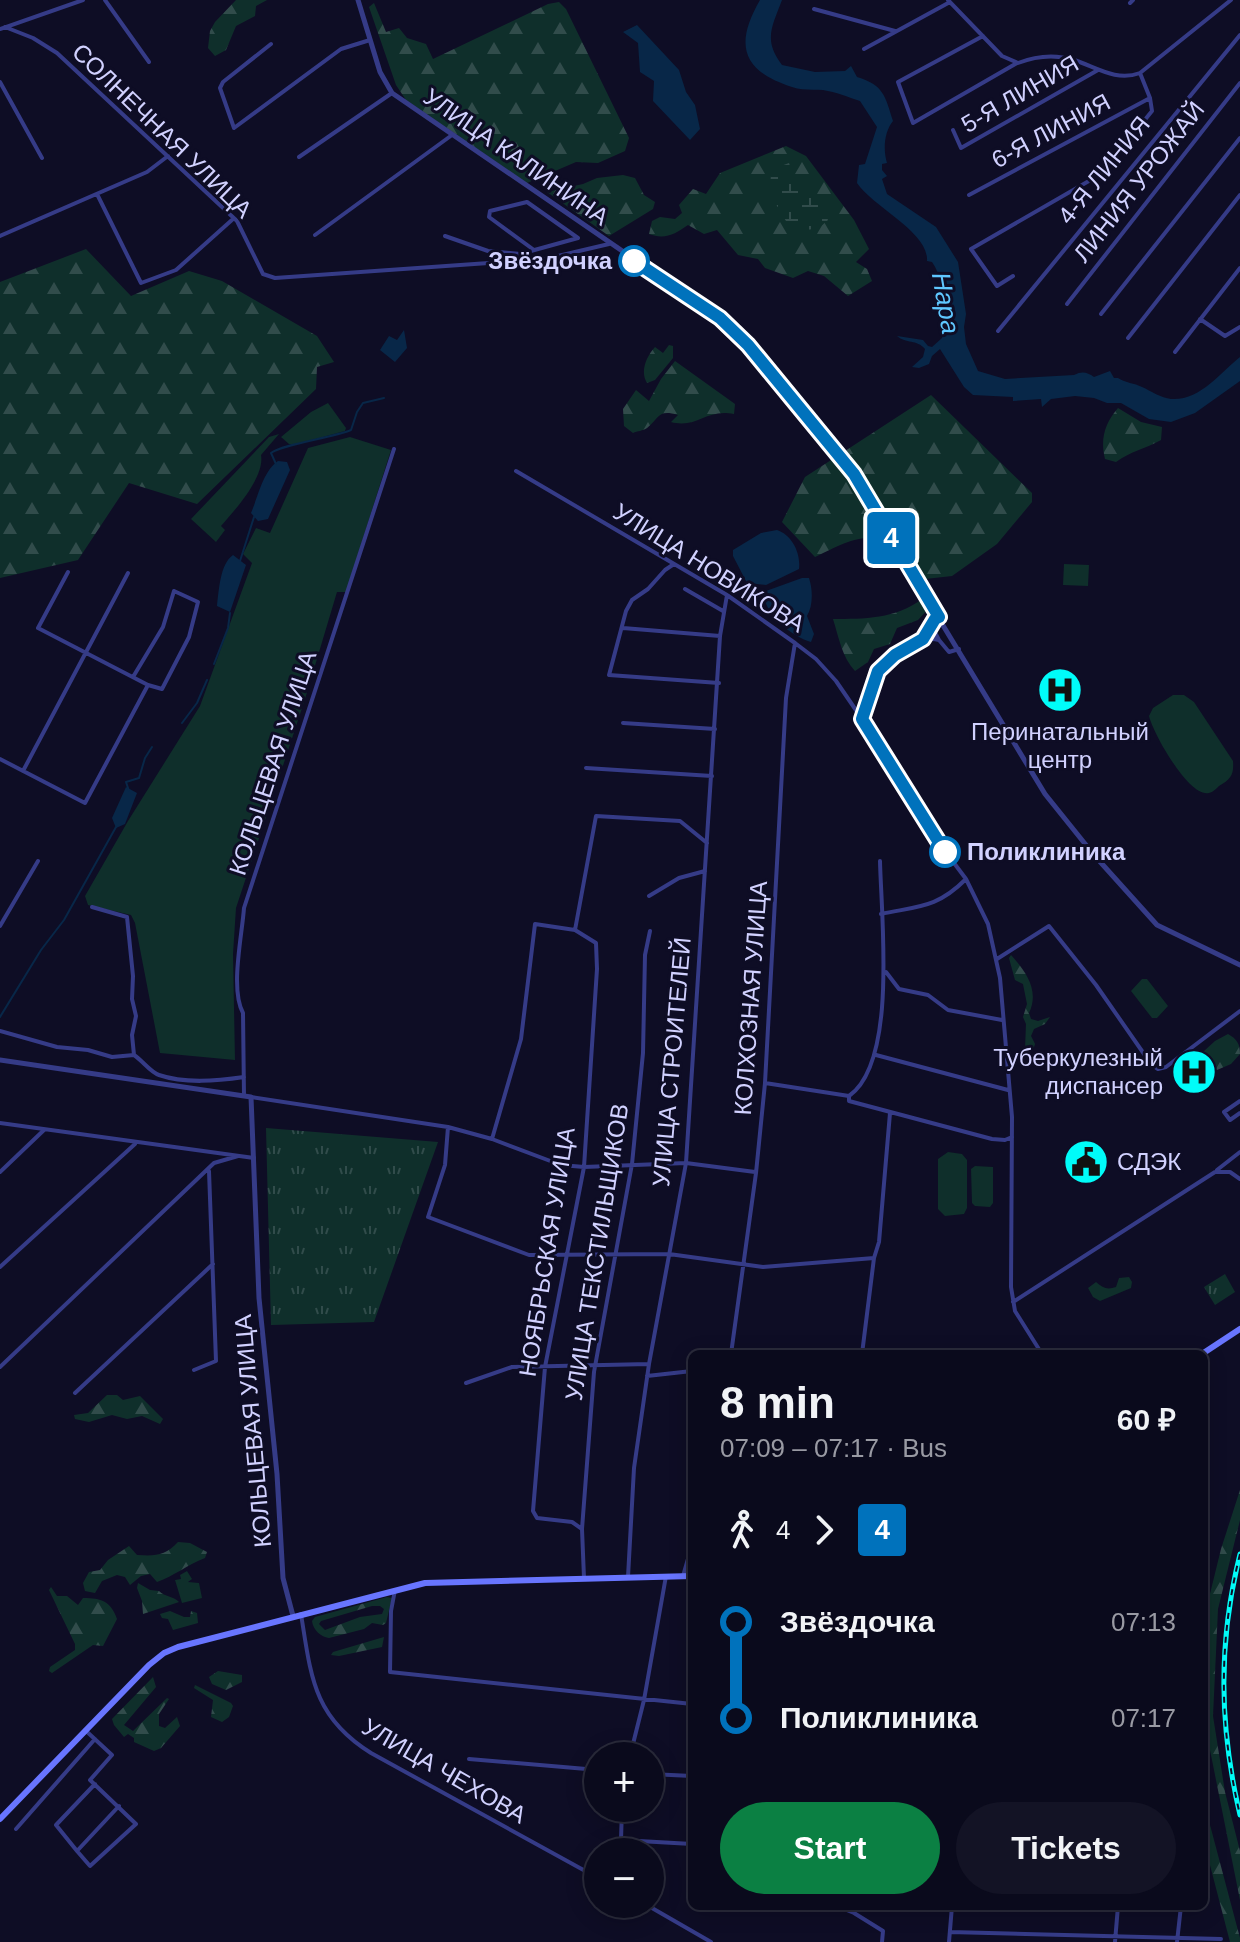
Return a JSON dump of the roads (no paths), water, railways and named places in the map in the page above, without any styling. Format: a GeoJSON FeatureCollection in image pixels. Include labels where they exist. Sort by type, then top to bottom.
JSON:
{"type":"FeatureCollection","features":[{"type":"Feature","properties":{"kind":"main road"},"geometry":{"type":"LineString","coordinates":[[1208,1350],[1240,1329]]}},
{"type":"Feature","properties":{"kind":"main road"},"geometry":{"type":"LineString","coordinates":[[2,1817],[149,1665],[167,1651],[395,1589],[452,1581],[688,1576]]}},
{"type":"Feature","properties":{"kind":"street","name":"СОЛНЕЧНАЯ УЛИЦА"},"geometry":{"type":"LineString","coordinates":[[2,28],[83,0]]}},
{"type":"Feature","properties":{"kind":"street"},"geometry":{"type":"LineString","coordinates":[[105,0],[149,62]]}},
{"type":"Feature","properties":{"kind":"street","name":"УЛИЦА КАЛИНИНА"},"geometry":{"type":"LineString","coordinates":[[358,0],[382,77],[392,93],[720,318],[748,345],[854,474],[1045,794],[1157,925],[1240,965]]}},
{"type":"Feature","properties":{"kind":"street"},"geometry":{"type":"LineString","coordinates":[[983,36],[898,82],[913,123],[1018,63],[1036,56],[1071,59],[1121,76],[1140,73],[1231,0]]}},
{"type":"Feature","properties":{"kind":"street"},"geometry":{"type":"LineString","coordinates":[[864,49],[949,1],[1002,56],[1018,63]]}},
{"type":"Feature","properties":{"kind":"street"},"geometry":{"type":"LineString","coordinates":[[814,9],[897,31]]}},
{"type":"Feature","properties":{"kind":"street","name":"СОЛНЕЧНАЯ УЛИЦА"},"geometry":{"type":"LineString","coordinates":[[2,28],[33,38],[57,53],[168,156],[234,219],[263,274],[275,278],[545,259],[609,244]]}},
{"type":"Feature","properties":{"kind":"street","name":"4-Я ЛИНИЯ"},"geometry":{"type":"LineString","coordinates":[[998,331],[1240,35]]}},
{"type":"Feature","properties":{"kind":"street"},"geometry":{"type":"LineString","coordinates":[[271,44],[223,82],[220,88],[234,128],[341,49],[370,40]]}},
{"type":"Feature","properties":{"kind":"street","name":"5-Я ЛИНИЯ"},"geometry":{"type":"LineString","coordinates":[[953,130],[961,148],[1098,70]]}},
{"type":"Feature","properties":{"kind":"street"},"geometry":{"type":"LineString","coordinates":[[1013,276],[997,286],[971,249],[1101,174],[1152,111],[1140,73]]}},
{"type":"Feature","properties":{"kind":"street"},"geometry":{"type":"LineString","coordinates":[[0,82],[42,158]]}},
{"type":"Feature","properties":{"kind":"street","name":"ЛИНИЯ УРОЖАЙ"},"geometry":{"type":"LineString","coordinates":[[1067,304],[1240,83]]}},
{"type":"Feature","properties":{"kind":"street"},"geometry":{"type":"LineString","coordinates":[[299,157],[392,93]]}},
{"type":"Feature","properties":{"kind":"street","name":"6-Я ЛИНИЯ"},"geometry":{"type":"LineString","coordinates":[[969,195],[1150,98]]}},
{"type":"Feature","properties":{"kind":"street"},"geometry":{"type":"LineString","coordinates":[[315,235],[452,135]]}},
{"type":"Feature","properties":{"kind":"street"},"geometry":{"type":"LineString","coordinates":[[1101,314],[1240,138]]}},
{"type":"Feature","properties":{"kind":"street"},"geometry":{"type":"LineString","coordinates":[[0,236],[147,172],[168,156]]}},
{"type":"Feature","properties":{"kind":"street"},"geometry":{"type":"LineString","coordinates":[[97,194],[141,283],[176,270],[234,219]]}},
{"type":"Feature","properties":{"kind":"street"},"geometry":{"type":"LineString","coordinates":[[1128,338],[1240,195]]}},
{"type":"Feature","properties":{"kind":"street"},"geometry":{"type":"LineString","coordinates":[[445,236],[488,251],[520,254],[536,250],[578,238],[527,202],[490,211],[489,217],[536,250],[545,259]]}},
{"type":"Feature","properties":{"kind":"street"},"geometry":{"type":"LineString","coordinates":[[1175,352],[1240,268]]}},
{"type":"Feature","properties":{"kind":"street"},"geometry":{"type":"LineString","coordinates":[[1200,319],[1225,336],[1240,327]]}},
{"type":"Feature","properties":{"kind":"street","name":"КОЛЬЦЕВАЯ УЛИЦА"},"geometry":{"type":"LineString","coordinates":[[244,1096],[243,1013],[238,1002],[238,980],[244,908],[394,449]]}},
{"type":"Feature","properties":{"kind":"street","name":"УЛИЦА НОВИКОВА"},"geometry":{"type":"LineString","coordinates":[[516,471],[727,595],[816,659],[836,681],[862,719],[933,835],[966,879],[988,924],[997,959],[1012,1137],[1013,1302]]}},
{"type":"Feature","properties":{"kind":"street"},"geometry":{"type":"LineString","coordinates":[[674,564],[632,600],[626,611],[609,675],[719,683]]}},
{"type":"Feature","properties":{"kind":"street"},"geometry":{"type":"LineString","coordinates":[[68,572],[38,628],[148,685],[162,689],[189,637],[198,602],[174,591],[163,627],[133,677]]}},
{"type":"Feature","properties":{"kind":"street"},"geometry":{"type":"LineString","coordinates":[[23,771],[128,573]]}},
{"type":"Feature","properties":{"kind":"street"},"geometry":{"type":"LineString","coordinates":[[685,589],[723,611]]}},
{"type":"Feature","properties":{"kind":"street","name":"УЛИЦА СТРОИТЕЛЕЙ"},"geometry":{"type":"LineString","coordinates":[[628,1577],[634,1468],[649,1364],[686,1163],[720,636],[727,595]]}},
{"type":"Feature","properties":{"kind":"street"},"geometry":{"type":"LineString","coordinates":[[862,719],[878,671],[895,655],[923,639],[939,617]]}},
{"type":"Feature","properties":{"kind":"street"},"geometry":{"type":"LineString","coordinates":[[931,625],[949,652],[959,649]]}},
{"type":"Feature","properties":{"kind":"street"},"geometry":{"type":"LineString","coordinates":[[623,628],[720,636]]}},
{"type":"Feature","properties":{"kind":"street"},"geometry":{"type":"LineString","coordinates":[[923,639],[939,640]]}},
{"type":"Feature","properties":{"kind":"street","name":"КОЛХОЗНАЯ УЛИЦА"},"geometry":{"type":"LineString","coordinates":[[732,1350],[765,1083],[786,698],[795,643]]}},
{"type":"Feature","properties":{"kind":"street"},"geometry":{"type":"LineString","coordinates":[[0,759],[85,803],[148,685]]}},
{"type":"Feature","properties":{"kind":"street"},"geometry":{"type":"LineString","coordinates":[[623,723],[715,729]]}},
{"type":"Feature","properties":{"kind":"street"},"geometry":{"type":"LineString","coordinates":[[586,768],[712,776]]}},
{"type":"Feature","properties":{"kind":"street"},"geometry":{"type":"LineString","coordinates":[[492,1139],[521,1039],[535,924],[575,930],[596,816],[680,821],[707,843]]}},
{"type":"Feature","properties":{"kind":"street"},"geometry":{"type":"LineString","coordinates":[[0,926],[38,861]]}},
{"type":"Feature","properties":{"kind":"street"},"geometry":{"type":"LineString","coordinates":[[765,1083],[849,1096],[856,1091],[876,1055],[885,970],[880,861]]}},
{"type":"Feature","properties":{"kind":"street"},"geometry":{"type":"LineString","coordinates":[[649,896],[679,878],[705,871]]}},
{"type":"Feature","properties":{"kind":"street"},"geometry":{"type":"LineString","coordinates":[[881,914],[937,903],[966,879]]}},
{"type":"Feature","properties":{"kind":"street"},"geometry":{"type":"LineString","coordinates":[[92,907],[127,917],[132,999],[136,1016],[132,1035],[134,1055],[156,1075],[219,1081],[244,1077]]}},
{"type":"Feature","properties":{"kind":"street"},"geometry":{"type":"LineString","coordinates":[[997,959],[1049,926],[1096,985],[1151,1064],[1158,1069],[1166,1067],[1240,1011]]}},
{"type":"Feature","properties":{"kind":"street","name":"НОЯБРЬСКАЯ УЛИЦА"},"geometry":{"type":"LineString","coordinates":[[575,930],[596,943],[597,969],[584,1167],[545,1367],[533,1511],[537,1518],[572,1522],[582,1529]]}},
{"type":"Feature","properties":{"kind":"street","name":"УЛИЦА ТЕКСТИЛЬЩИКОВ"},"geometry":{"type":"LineString","coordinates":[[584,1578],[582,1529],[595,1365],[632,1164],[643,1053],[645,955],[650,931]]}},
{"type":"Feature","properties":{"kind":"street"},"geometry":{"type":"LineString","coordinates":[[885,970],[899,989],[928,995],[948,1010],[1003,1020]]}},
{"type":"Feature","properties":{"kind":"street"},"geometry":{"type":"LineString","coordinates":[[0,1031],[57,1047],[88,1050],[112,1057],[134,1055]]}},
{"type":"Feature","properties":{"kind":"street"},"geometry":{"type":"LineString","coordinates":[[876,1055],[1008,1090]]}},
{"type":"Feature","properties":{"kind":"street"},"geometry":{"type":"LineString","coordinates":[[0,1060],[448,1127],[492,1139],[561,1165],[686,1163],[756,1173]]}},
{"type":"Feature","properties":{"kind":"street"},"geometry":{"type":"LineString","coordinates":[[849,1096],[849,1101],[992,1139],[1012,1137]]}},
{"type":"Feature","properties":{"kind":"street","name":"КОЛЬЦЕВАЯ УЛИЦА"},"geometry":{"type":"LineString","coordinates":[[251,1097],[259,1298],[277,1474],[283,1578],[297,1615]]}},
{"type":"Feature","properties":{"kind":"street"},"geometry":{"type":"LineString","coordinates":[[1240,1101],[1224,1112],[1230,1120],[1240,1113]]}},
{"type":"Feature","properties":{"kind":"street"},"geometry":{"type":"LineString","coordinates":[[862,1350],[874,1258],[879,1242],[890,1113]]}},
{"type":"Feature","properties":{"kind":"street"},"geometry":{"type":"LineString","coordinates":[[0,1123],[254,1158]]}},
{"type":"Feature","properties":{"kind":"street"},"geometry":{"type":"LineString","coordinates":[[448,1127],[445,1165],[428,1217],[529,1255],[669,1254],[763,1267],[874,1258]]}},
{"type":"Feature","properties":{"kind":"street"},"geometry":{"type":"LineString","coordinates":[[0,1172],[44,1130]]}},
{"type":"Feature","properties":{"kind":"street"},"geometry":{"type":"LineString","coordinates":[[0,1267],[135,1144]]}},
{"type":"Feature","properties":{"kind":"street"},"geometry":{"type":"LineString","coordinates":[[1039,1350],[1015,1311],[1013,1302],[1215,1172],[1240,1152]]}},
{"type":"Feature","properties":{"kind":"street"},"geometry":{"type":"LineString","coordinates":[[0,1367],[214,1163],[238,1156]]}},
{"type":"Feature","properties":{"kind":"street"},"geometry":{"type":"LineString","coordinates":[[194,1370],[216,1361],[209,1170]]}},
{"type":"Feature","properties":{"kind":"street"},"geometry":{"type":"LineString","coordinates":[[1215,1172],[1223,1170],[1240,1179]]}},
{"type":"Feature","properties":{"kind":"street"},"geometry":{"type":"LineString","coordinates":[[75,1393],[213,1264]]}},
{"type":"Feature","properties":{"kind":"street"},"geometry":{"type":"LineString","coordinates":[[466,1383],[512,1367],[649,1364]]}},
{"type":"Feature","properties":{"kind":"street"},"geometry":{"type":"LineString","coordinates":[[647,1376],[688,1371]]}},
{"type":"Feature","properties":{"kind":"street"},"geometry":{"type":"LineString","coordinates":[[683,1576],[688,1559]]}},
{"type":"Feature","properties":{"kind":"street"},"geometry":{"type":"LineString","coordinates":[[634,1742],[666,1576]]}},
{"type":"Feature","properties":{"kind":"street"},"geometry":{"type":"LineString","coordinates":[[395,1589],[391,1611],[390,1672],[688,1704]]}},
{"type":"Feature","properties":{"kind":"street","name":"УЛИЦА ЧЕХОВА"},"geometry":{"type":"LineString","coordinates":[[297,1615],[317,1695],[330,1717],[347,1736],[371,1753],[584,1870]]}},
{"type":"Feature","properties":{"kind":"street"},"geometry":{"type":"LineString","coordinates":[[85,1730],[112,1755],[90,1780],[95,1784],[119,1806],[136,1824],[90,1866],[56,1825],[95,1784]]}},
{"type":"Feature","properties":{"kind":"street"},"geometry":{"type":"LineString","coordinates":[[16,1829],[95,1739]]}},
{"type":"Feature","properties":{"kind":"street"},"geometry":{"type":"LineString","coordinates":[[469,1759],[584,1769]]}},
{"type":"Feature","properties":{"kind":"street"},"geometry":{"type":"LineString","coordinates":[[664,1775],[688,1776]]}},
{"type":"Feature","properties":{"kind":"street"},"geometry":{"type":"LineString","coordinates":[[77,1851],[119,1806]]}},
{"type":"Feature","properties":{"kind":"street"},"geometry":{"type":"LineString","coordinates":[[622,1822],[621,1840],[688,1844]]}},
{"type":"Feature","properties":{"kind":"street"},"geometry":{"type":"LineString","coordinates":[[847,1910],[883,1931],[882,1942]]}},
{"type":"Feature","properties":{"kind":"street"},"geometry":{"type":"LineString","coordinates":[[949,1942],[952,1910]]}},
{"type":"Feature","properties":{"kind":"street"},"geometry":{"type":"LineString","coordinates":[[1116,1940],[1118,1910]]}},
{"type":"Feature","properties":{"kind":"street"},"geometry":{"type":"LineString","coordinates":[[1177,1940],[1181,1910]]}},
{"type":"Feature","properties":{"kind":"street"},"geometry":{"type":"LineString","coordinates":[[664,1915],[711,1942]]}},
{"type":"Feature","properties":{"kind":"street"},"geometry":{"type":"LineString","coordinates":[[950,1932],[1116,1940],[1221,1939]]}},
{"type":"Feature","properties":{"kind":"water","name":"Нара"},"geometry":{"type":"Polygon","coordinates":[[[760,0],[782,0],[771,41],[782,65],[815,72],[845,71],[851,66],[857,77],[873,84],[882,93],[893,121],[885,141],[887,163],[882,164],[887,176],[882,179],[887,194],[936,227],[958,262],[966,314],[966,344],[978,371],[1005,379],[1082,373],[1094,377],[1110,371],[1114,378],[1171,399],[1191,396],[1200,391],[1240,357],[1240,381],[1195,413],[1171,422],[1149,419],[1121,403],[1107,403],[1094,398],[1075,396],[1051,399],[1042,407],[1041,399],[1013,401],[1013,397],[973,395],[964,387],[940,349],[929,364],[912,367],[923,357],[925,349],[897,336],[923,340],[932,347],[942,338],[942,299],[937,270],[932,262],[927,261],[925,250],[910,230],[857,183],[859,165],[865,164],[877,127],[860,101],[828,91],[792,87],[775,81],[753,64],[746,43],[747,30],[760,0]]]}},
{"type":"Feature","properties":{"kind":"water"},"geometry":{"type":"Polygon","coordinates":[[[637,25],[679,70],[686,92],[695,105],[700,129],[690,140],[653,101],[654,81],[640,72],[638,43],[623,32],[637,25]]]}},
{"type":"Feature","properties":{"kind":"water"},"geometry":{"type":"Polygon","coordinates":[[[404,330],[407,348],[395,362],[380,350],[389,336],[397,340],[404,330]]]}},
{"type":"Feature","properties":{"kind":"water"},"geometry":{"type":"Polygon","coordinates":[[[278,461],[287,462],[290,470],[268,519],[258,521],[251,513],[265,478],[278,461]]]}},
{"type":"Feature","properties":{"kind":"water"},"geometry":{"type":"Polygon","coordinates":[[[777,530],[794,545],[799,557],[799,569],[766,585],[747,583],[733,550],[761,533],[777,530]]]}},
{"type":"Feature","properties":{"kind":"water"},"geometry":{"type":"Polygon","coordinates":[[[233,555],[246,565],[230,612],[217,606],[223,571],[233,555]]]}},
{"type":"Feature","properties":{"kind":"water"},"geometry":{"type":"Polygon","coordinates":[[[809,578],[811,588],[807,616],[814,634],[811,642],[781,624],[770,611],[763,595],[766,591],[809,578]]]}},
{"type":"Feature","properties":{"kind":"water"},"geometry":{"type":"Polygon","coordinates":[[[126,787],[137,793],[125,824],[116,828],[112,818],[126,787]]]}},
{"type":"Feature","properties":{"kind":"waterway"},"geometry":{"type":"LineString","coordinates":[[276,464],[271,453],[351,430],[363,403],[384,398]]}},
{"type":"Feature","properties":{"kind":"waterway"},"geometry":{"type":"LineString","coordinates":[[240,561],[254,517]]}},
{"type":"Feature","properties":{"kind":"waterway"},"geometry":{"type":"LineString","coordinates":[[214,664],[228,628],[230,613]]}},
{"type":"Feature","properties":{"kind":"waterway"},"geometry":{"type":"LineString","coordinates":[[182,723],[197,703],[207,680]]}},
{"type":"Feature","properties":{"kind":"waterway"},"geometry":{"type":"LineString","coordinates":[[129,791],[126,782],[139,778],[152,747]]}},
{"type":"Feature","properties":{"kind":"waterway"},"geometry":{"type":"LineString","coordinates":[[0,1017],[41,950],[64,920],[116,827]]}},
{"type":"Feature","properties":{"kind":"railway"},"geometry":{"type":"LineString","coordinates":[[1240,1554],[1228,1619],[1224,1684],[1228,1749],[1240,1815]]}},
{"type":"Feature","properties":{"kind":"place","name":"Звёздочка"},"geometry":{"type":"Point","coordinates":[634,261]}},
{"type":"Feature","properties":{"kind":"place","name":"Перинатальный центр"},"geometry":{"type":"Point","coordinates":[1060,690]}},
{"type":"Feature","properties":{"kind":"place","name":"Поликлиника"},"geometry":{"type":"Point","coordinates":[945,852]}},
{"type":"Feature","properties":{"kind":"place","name":"Туберкулезный диспансер"},"geometry":{"type":"Point","coordinates":[1194,1072]}},
{"type":"Feature","properties":{"kind":"place","name":"СДЭК"},"geometry":{"type":"Point","coordinates":[1086,1162]}}]}
